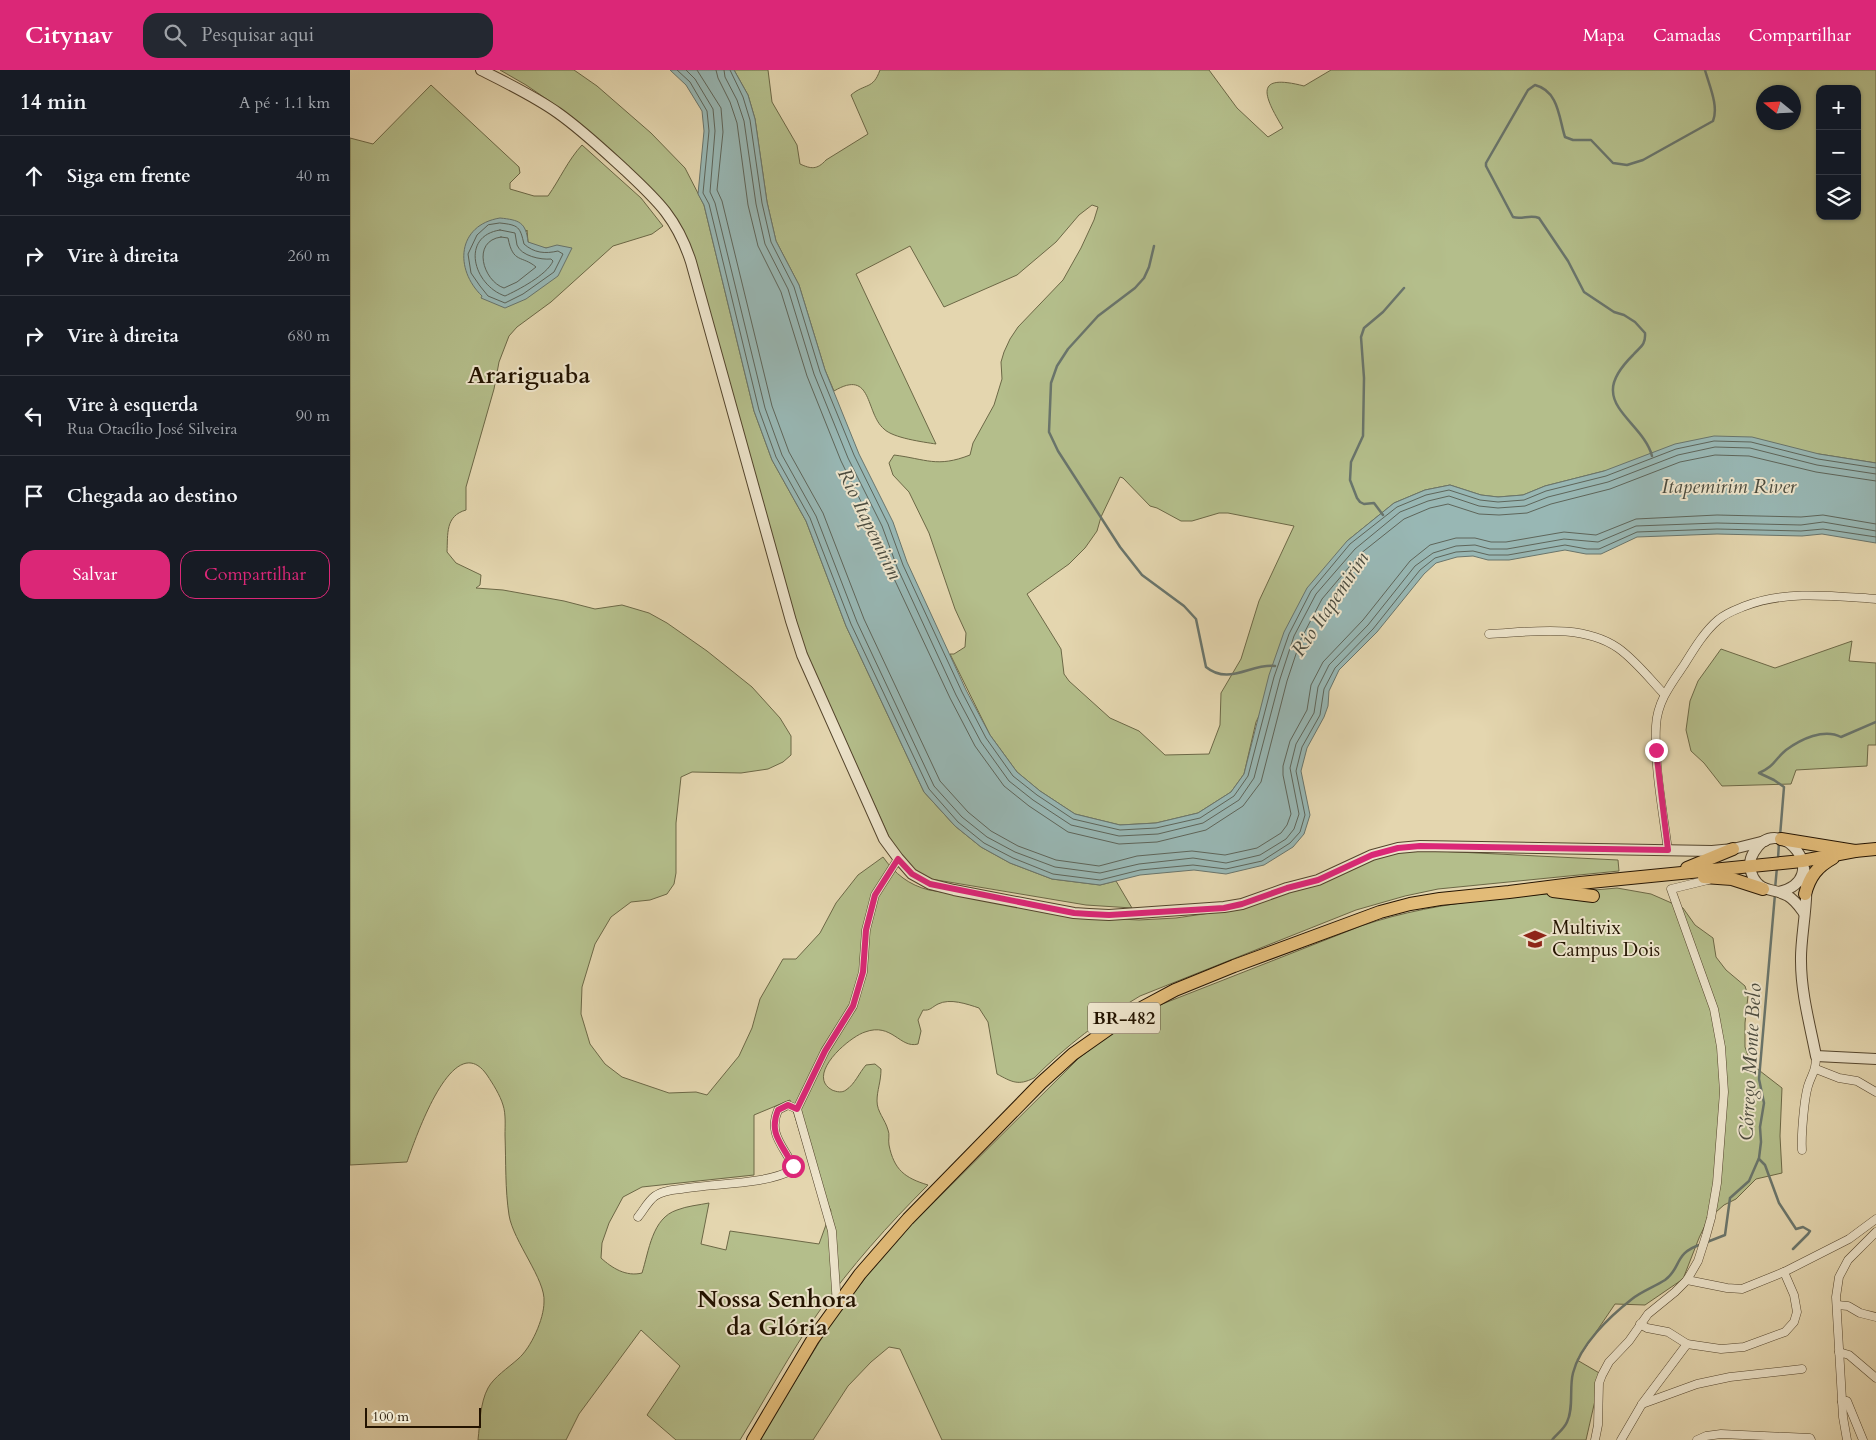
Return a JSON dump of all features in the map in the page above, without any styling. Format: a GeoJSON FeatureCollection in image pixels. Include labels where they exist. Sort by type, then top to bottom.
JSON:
{"type":"FeatureCollection","features":[{"type":"Feature","properties":{"kind":"highway"},"geometry":{"type":"LineString","coordinates":[[1781,839],[1855,851]]}},
{"type":"Feature","properties":{"kind":"highway"},"geometry":{"type":"LineString","coordinates":[[1667,875],[1717,853],[1733,849]]}},
{"type":"Feature","properties":{"kind":"highway","name":"BR-482"},"geometry":{"type":"LineString","coordinates":[[752,1440],[813,1339],[860,1274],[908,1219],[1041,1083],[1073,1054],[1127,1016],[1175,990],[1380,912],[1440,899],[1744,866],[1802,863],[1841,853],[1876,849]]}},
{"type":"Feature","properties":{"kind":"highway"},"geometry":{"type":"LineString","coordinates":[[1805,894],[1815,870],[1841,853]]}},
{"type":"Feature","properties":{"kind":"highway"},"geometry":{"type":"LineString","coordinates":[[1667,875],[1723,878],[1742,881],[1764,888]]}},
{"type":"Feature","properties":{"kind":"highway"},"geometry":{"type":"LineString","coordinates":[[1536,888],[1593,896]]}},
{"type":"Feature","properties":{"kind":"street"},"geometry":{"type":"LineString","coordinates":[[481,70],[519,89],[558,112],[595,142],[658,201],[685,242],[802,656],[884,839],[898,859],[912,874],[930,884],[1074,913],[1109,915],[1224,908],[1242,904],[1287,888],[1318,880],[1372,855],[1398,848],[1420,846],[1668,850],[1717,853],[1744,866],[1758,884],[1764,888],[1779,892],[1793,899],[1804,913]]}},
{"type":"Feature","properties":{"kind":"street"},"geometry":{"type":"LineString","coordinates":[[1668,850],[1656,750],[1656,724],[1664,694],[1701,638],[1728,612],[1759,600],[1780,596],[1804,595],[1876,599]]}},
{"type":"Feature","properties":{"kind":"street"},"geometry":{"type":"LineString","coordinates":[[1489,634],[1570,631],[1588,633],[1606,640],[1628,656],[1664,694]]}},
{"type":"Feature","properties":{"kind":"street"},"geometry":{"type":"LineString","coordinates":[[1733,849],[1781,839],[1794,845],[1800,853],[1806,880],[1801,962],[1802,980],[1816,1056],[1816,1069],[1807,1089],[1801,1140],[1802,1150]]}},
{"type":"Feature","properties":{"kind":"street"},"geometry":{"type":"LineString","coordinates":[[1744,866],[1754,851],[1765,841]]}},
{"type":"Feature","properties":{"kind":"street"},"geometry":{"type":"LineString","coordinates":[[838,1305],[832,1232],[797,1109],[825,1051],[853,1006],[863,972],[866,930],[875,895],[898,859]]}},
{"type":"Feature","properties":{"kind":"street"},"geometry":{"type":"LineString","coordinates":[[1779,892],[1786,890],[1800,878],[1802,863]]}},
{"type":"Feature","properties":{"kind":"street"},"geometry":{"type":"LineString","coordinates":[[1595,1440],[1599,1412],[1599,1383],[1602,1375],[1609,1362],[1629,1341],[1648,1314],[1687,1280],[1698,1261],[1711,1218],[1717,1183],[1724,1092],[1721,1047],[1714,1009],[1671,889],[1723,878]]}},
{"type":"Feature","properties":{"kind":"street"},"geometry":{"type":"LineString","coordinates":[[1816,1056],[1876,1059]]}},
{"type":"Feature","properties":{"kind":"street"},"geometry":{"type":"LineString","coordinates":[[1816,1069],[1838,1078],[1857,1081],[1876,1092]]}},
{"type":"Feature","properties":{"kind":"street"},"geometry":{"type":"LineString","coordinates":[[638,1217],[653,1197],[662,1192],[781,1177],[792,1170],[793,1166],[774,1132],[774,1120],[778,1110],[788,1105],[797,1109]]}},
{"type":"Feature","properties":{"kind":"street"},"geometry":{"type":"LineString","coordinates":[[1687,1280],[1742,1289],[1784,1272],[1849,1239],[1876,1219]]}},
{"type":"Feature","properties":{"kind":"street"},"geometry":{"type":"LineString","coordinates":[[1847,1440],[1840,1376],[1836,1297],[1839,1277],[1848,1260],[1872,1241],[1876,1232]]}},
{"type":"Feature","properties":{"kind":"street"},"geometry":{"type":"LineString","coordinates":[[1640,1324],[1647,1328],[1668,1332],[1687,1344],[1722,1349],[1744,1347],[1785,1332],[1794,1322],[1796,1312],[1794,1296],[1784,1272]]}},
{"type":"Feature","properties":{"kind":"street"},"geometry":{"type":"LineString","coordinates":[[1837,1305],[1848,1306],[1860,1313],[1876,1317]]}},
{"type":"Feature","properties":{"kind":"street"},"geometry":{"type":"LineString","coordinates":[[1621,1440],[1642,1404],[1687,1344]]}},
{"type":"Feature","properties":{"kind":"street"},"geometry":{"type":"LineString","coordinates":[[1839,1352],[1849,1355],[1876,1378]]}},
{"type":"Feature","properties":{"kind":"street"},"geometry":{"type":"LineString","coordinates":[[1642,1404],[1697,1384],[1730,1377],[1802,1369]]}},
{"type":"Feature","properties":{"kind":"street"},"geometry":{"type":"LineString","coordinates":[[1844,1401],[1862,1440]]}},
{"type":"Feature","properties":{"kind":"street"},"geometry":{"type":"LineString","coordinates":[[1697,1440],[1706,1436],[1721,1434],[1810,1438],[1811,1440]]}},
{"type":"Feature","properties":{"kind":"green space"},"geometry":{"type":"Polygon","coordinates":[[[500,70],[574,70],[597,86],[651,133],[685,168],[704,205],[754,411],[772,460],[806,521],[846,626],[924,792],[955,826],[981,847],[1010,863],[1052,879],[1100,885],[1116,881],[1132,908],[1086,905],[931,879],[925,877],[898,857],[799,637],[692,260],[642,182],[551,102],[500,70]]]}},
{"type":"Feature","properties":{"kind":"green space"},"geometry":{"type":"Polygon","coordinates":[[[734,70],[768,70],[772,102],[797,145],[800,164],[814,168],[820,166],[826,160],[868,134],[851,95],[871,84],[880,70],[1209,70],[1237,108],[1268,137],[1283,128],[1268,97],[1267,90],[1270,85],[1277,82],[1304,86],[1331,70],[1876,70],[1876,463],[1819,454],[1604,471],[1545,486],[1523,495],[1498,497],[1481,495],[1450,485],[1425,490],[1394,503],[1347,541],[1256,722],[1244,774],[1231,792],[1198,813],[1156,823],[1120,825],[1075,814],[1040,791],[1017,772],[990,735],[950,654],[954,654],[965,647],[966,633],[955,609],[929,533],[909,492],[893,475],[889,463],[894,455],[940,462],[970,455],[973,443],[994,405],[1002,379],[1001,362],[1010,339],[1018,327],[1063,280],[1081,248],[1098,207],[1092,205],[1079,215],[1056,242],[1017,275],[944,307],[910,246],[856,274],[936,444],[916,441],[894,435],[884,429],[878,422],[866,395],[856,385],[847,385],[834,391],[825,370],[799,285],[776,241],[767,202],[755,119],[748,95],[734,70]],[[1120,477],[1101,517],[1097,531],[1085,548],[1069,564],[1027,594],[1061,649],[1064,674],[1069,681],[1110,718],[1139,731],[1165,755],[1209,754],[1220,725],[1221,693],[1241,659],[1259,601],[1294,526],[1228,513],[1219,513],[1192,521],[1181,521],[1150,506],[1120,477]]]}},
{"type":"Feature","properties":{"kind":"green space"},"geometry":{"type":"Polygon","coordinates":[[[431,85],[519,167],[520,173],[510,183],[510,189],[534,196],[548,196],[572,157],[582,145],[641,198],[663,226],[652,234],[613,246],[551,302],[517,327],[509,336],[499,362],[494,389],[466,487],[466,510],[459,513],[451,521],[447,539],[447,552],[456,563],[481,575],[480,585],[476,588],[503,590],[564,601],[595,609],[622,605],[649,613],[667,623],[707,651],[752,687],[780,718],[791,736],[791,755],[783,762],[768,769],[741,773],[692,772],[681,777],[676,823],[676,873],[674,884],[667,894],[650,900],[631,902],[611,917],[595,944],[582,987],[581,1014],[590,1044],[605,1064],[622,1077],[669,1093],[696,1092],[707,1095],[739,1056],[752,1028],[760,999],[783,959],[796,959],[820,933],[836,903],[858,875],[883,857],[892,869],[903,878],[929,890],[1102,918],[1139,920],[1176,918],[1231,910],[1386,854],[1417,850],[1618,860],[1619,871],[1438,889],[1356,910],[1140,996],[1084,1034],[1034,1078],[1024,1082],[1011,1081],[997,1074],[988,1022],[979,1008],[969,1005],[958,1002],[943,1002],[923,1010],[918,1020],[921,1031],[918,1044],[906,1043],[882,1030],[874,1030],[858,1035],[832,1057],[826,1066],[825,1083],[832,1090],[843,1092],[852,1085],[866,1065],[875,1064],[881,1069],[877,1105],[889,1132],[891,1154],[897,1167],[902,1172],[928,1185],[870,1246],[843,1279],[798,1344],[740,1440],[676,1440],[647,1415],[680,1366],[641,1330],[579,1414],[566,1440],[478,1440],[485,1394],[494,1380],[528,1348],[542,1317],[544,1302],[540,1283],[516,1236],[509,1215],[506,1185],[505,1116],[500,1097],[487,1075],[474,1064],[461,1065],[449,1075],[437,1092],[418,1132],[407,1162],[350,1165],[350,138],[373,144],[431,85]],[[527,230],[483,296],[566,248],[559,246],[543,248],[534,245],[528,242],[527,230]],[[790,1100],[754,1115],[754,1175],[642,1187],[623,1197],[609,1223],[602,1243],[601,1258],[625,1273],[642,1273],[653,1236],[662,1220],[677,1210],[709,1203],[701,1244],[726,1250],[730,1231],[819,1244],[831,1211],[810,1166],[790,1100]]]}},
{"type":"Feature","properties":{"kind":"green space"},"geometry":{"type":"Polygon","coordinates":[[[1852,641],[1849,661],[1876,663],[1876,745],[1868,745],[1867,766],[1796,770],[1791,784],[1722,786],[1704,763],[1691,751],[1686,730],[1690,701],[1698,681],[1721,649],[1775,668],[1852,641]]]}},
{"type":"Feature","properties":{"kind":"green space"},"geometry":{"type":"Polygon","coordinates":[[[1617,888],[1651,894],[1683,908],[1695,925],[1713,938],[1716,957],[1726,970],[1745,986],[1748,996],[1745,1047],[1751,1064],[1782,1088],[1780,1136],[1782,1173],[1756,1179],[1736,1199],[1724,1205],[1708,1219],[1683,1279],[1645,1305],[1615,1304],[1577,1360],[1601,1374],[1586,1440],[942,1440],[900,1349],[889,1347],[871,1362],[848,1386],[813,1440],[759,1440],[831,1323],[876,1264],[909,1227],[1079,1058],[1147,1010],[1361,926],[1392,917],[1424,909],[1488,899],[1617,888]]]}},
{"type":"Feature","properties":{"kind":"water","name":"Itapemirim River"},"geometry":{"type":"Polygon","coordinates":[[[670,70],[734,70],[748,95],[755,119],[767,202],[776,241],[799,285],[825,370],[859,454],[893,522],[907,562],[966,690],[990,735],[1017,772],[1040,791],[1075,814],[1120,825],[1156,823],[1198,813],[1231,792],[1244,774],[1269,675],[1284,632],[1307,588],[1347,541],[1394,503],[1425,490],[1450,485],[1481,495],[1498,497],[1523,495],[1545,486],[1604,471],[1675,444],[1714,436],[1752,437],[1819,454],[1876,463],[1876,543],[1822,534],[1802,536],[1717,534],[1637,537],[1601,554],[1586,554],[1565,550],[1509,560],[1488,560],[1473,556],[1457,557],[1436,563],[1424,574],[1377,632],[1339,670],[1329,691],[1328,706],[1324,717],[1307,748],[1301,771],[1310,815],[1304,834],[1293,847],[1264,865],[1226,874],[1194,870],[1140,875],[1100,885],[1052,879],[1010,863],[981,847],[955,826],[924,792],[846,626],[806,521],[772,460],[754,411],[704,205],[698,194],[704,131],[702,111],[686,85],[670,70]]]}},
{"type":"Feature","properties":{"kind":"water"},"geometry":{"type":"Polygon","coordinates":[[[500,218],[520,223],[525,230],[528,242],[546,248],[557,245],[572,248],[558,276],[526,299],[505,308],[481,298],[482,296],[473,285],[467,273],[464,261],[464,250],[468,239],[475,229],[486,222],[500,218]]]}},
{"type":"Feature","properties":{"kind":"waterway"},"geometry":{"type":"LineString","coordinates":[[1652,456],[1643,438],[1618,407],[1613,391],[1614,381],[1626,363],[1642,346],[1645,340],[1645,333],[1635,322],[1624,315],[1614,312],[1584,292],[1568,261],[1539,218],[1513,217],[1486,163],[1528,90],[1535,85],[1543,88],[1553,99],[1557,106],[1565,137],[1573,140],[1591,140],[1613,163],[1627,165],[1643,160],[1713,121],[1715,115],[1714,102],[1705,70]]}},
{"type":"Feature","properties":{"kind":"waterway"},"geometry":{"type":"LineString","coordinates":[[1154,246],[1144,278],[1135,288],[1098,316],[1068,349],[1057,366],[1051,383],[1049,432],[1058,451],[1120,547],[1142,575],[1184,606],[1196,619],[1206,667],[1215,672],[1232,674],[1266,666],[1275,666]]}},
{"type":"Feature","properties":{"kind":"waterway"},"geometry":{"type":"LineString","coordinates":[[1383,515],[1374,503],[1364,504],[1360,502],[1350,480],[1351,462],[1363,436],[1364,378],[1361,337],[1364,328],[1383,312],[1404,288]]}},
{"type":"Feature","properties":{"kind":"waterway","name":"Córrego Monte Belo"},"geometry":{"type":"LineString","coordinates":[[1780,836],[1784,787],[1759,773],[1771,765],[1786,750],[1799,742],[1820,734],[1841,737],[1876,722]]}},
{"type":"Feature","properties":{"kind":"waterway","name":"Córrego Monte Belo"},"geometry":{"type":"LineString","coordinates":[[1778,859],[1779,842]]}},
{"type":"Feature","properties":{"kind":"waterway","name":"Córrego Monte Belo"},"geometry":{"type":"LineString","coordinates":[[1775,889],[1777,867]]}},
{"type":"Feature","properties":{"kind":"waterway","name":"Córrego Monte Belo"},"geometry":{"type":"LineString","coordinates":[[1707,1242],[1725,1235],[1730,1198],[1749,1181],[1759,1158],[1760,1127],[1764,1103],[1759,1079],[1775,894]]}},
{"type":"Feature","properties":{"kind":"waterway"},"geometry":{"type":"LineString","coordinates":[[1759,1159],[1765,1165],[1779,1203],[1796,1229],[1803,1227],[1810,1231],[1793,1249]]}},
{"type":"Feature","properties":{"kind":"waterway","name":"Córrego Monte Belo"},"geometry":{"type":"LineString","coordinates":[[1552,1440],[1567,1422],[1571,1404],[1573,1373],[1582,1352],[1596,1332],[1632,1299],[1665,1280],[1674,1271],[1686,1252],[1702,1244]]}},
{"type":"Feature","properties":{"kind":"place","name":"Multivix Campus Dois"},"geometry":{"type":"Point","coordinates":[1535,939]}},
{"type":"Feature","properties":{"kind":"district","name":"Arariguaba"},"geometry":{"type":"Point","coordinates":[529,375]}},
{"type":"Feature","properties":{"kind":"district","name":"Nossa Senhora da Glória"},"geometry":{"type":"Point","coordinates":[777,1313]}},
{"type":"Feature","properties":{"kind":"route"},"geometry":{"type":"LineString","coordinates":[[793,1166],[774,1132],[774,1120],[778,1110],[788,1105],[797,1109],[825,1051],[853,1006],[863,972],[866,930],[875,895],[898,859],[912,874],[930,884],[1074,913],[1109,915],[1224,908],[1242,904],[1287,888],[1318,880],[1372,855],[1398,848],[1420,846],[1668,850],[1656,750]]}},
{"type":"Feature","properties":{"kind":"water label","name":"Rio Itapemirim"},"geometry":{"type":"Point","coordinates":[870,524]}},
{"type":"Feature","properties":{"kind":"water label","name":"Rio Itapemirim"},"geometry":{"type":"Point","coordinates":[1330,604]}}]}
